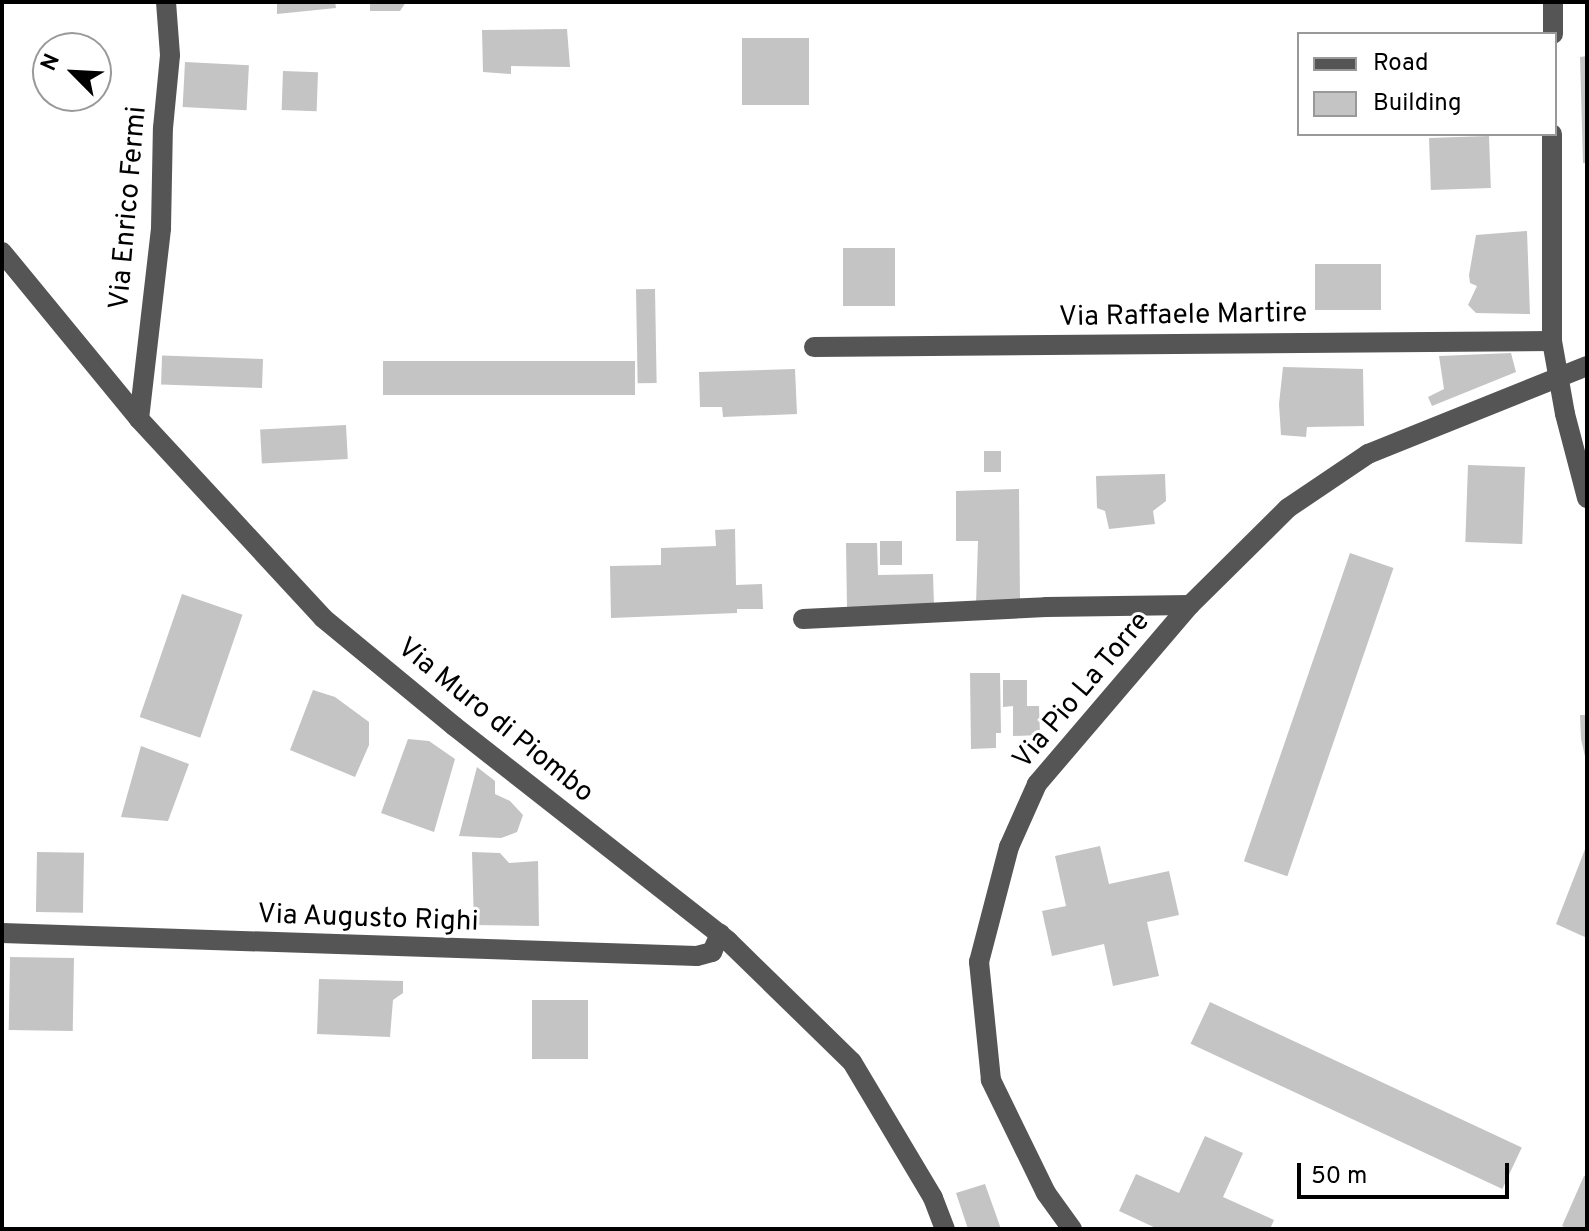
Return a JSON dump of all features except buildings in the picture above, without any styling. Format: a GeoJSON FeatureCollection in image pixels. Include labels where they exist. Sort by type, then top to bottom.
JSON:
{"type":"FeatureCollection","features":[{"type":"Feature","properties":{"kind":"street","name":"Via Enrico Fermi"},"geometry":{"type":"LineString","coordinates":[[139,419],[161,228],[163,128],[170,55],[166,2]]}},
{"type":"Feature","properties":{"kind":"street"},"geometry":{"type":"LineString","coordinates":[[1553,2],[1553,32]]}},
{"type":"Feature","properties":{"kind":"street"},"geometry":{"type":"LineString","coordinates":[[1552,136],[1552,341],[1561,376],[1565,414],[1587,498]]}},
{"type":"Feature","properties":{"kind":"street","name":"Via Muro di Piombo"},"geometry":{"type":"LineString","coordinates":[[2,252],[139,419],[323,618],[454,726],[720,934],[852,1062],[933,1198],[945,1229]]}},
{"type":"Feature","properties":{"kind":"street","name":"Via Raffaele Martire"},"geometry":{"type":"LineString","coordinates":[[814,347],[1552,341]]}},
{"type":"Feature","properties":{"kind":"street","name":"Via Pio La Torre"},"geometry":{"type":"LineString","coordinates":[[1072,1229],[1046,1193],[991,1080],[979,962],[1009,847],[1037,784],[1190,605],[1288,508],[1322,482],[1368,454],[1587,366]]}},
{"type":"Feature","properties":{"kind":"street"},"geometry":{"type":"LineString","coordinates":[[803,619],[1046,607],[1190,605]]}},
{"type":"Feature","properties":{"kind":"street","name":"Via Augusto Righi"},"geometry":{"type":"LineString","coordinates":[[2,933],[697,956],[712,952],[720,934]]}}]}
